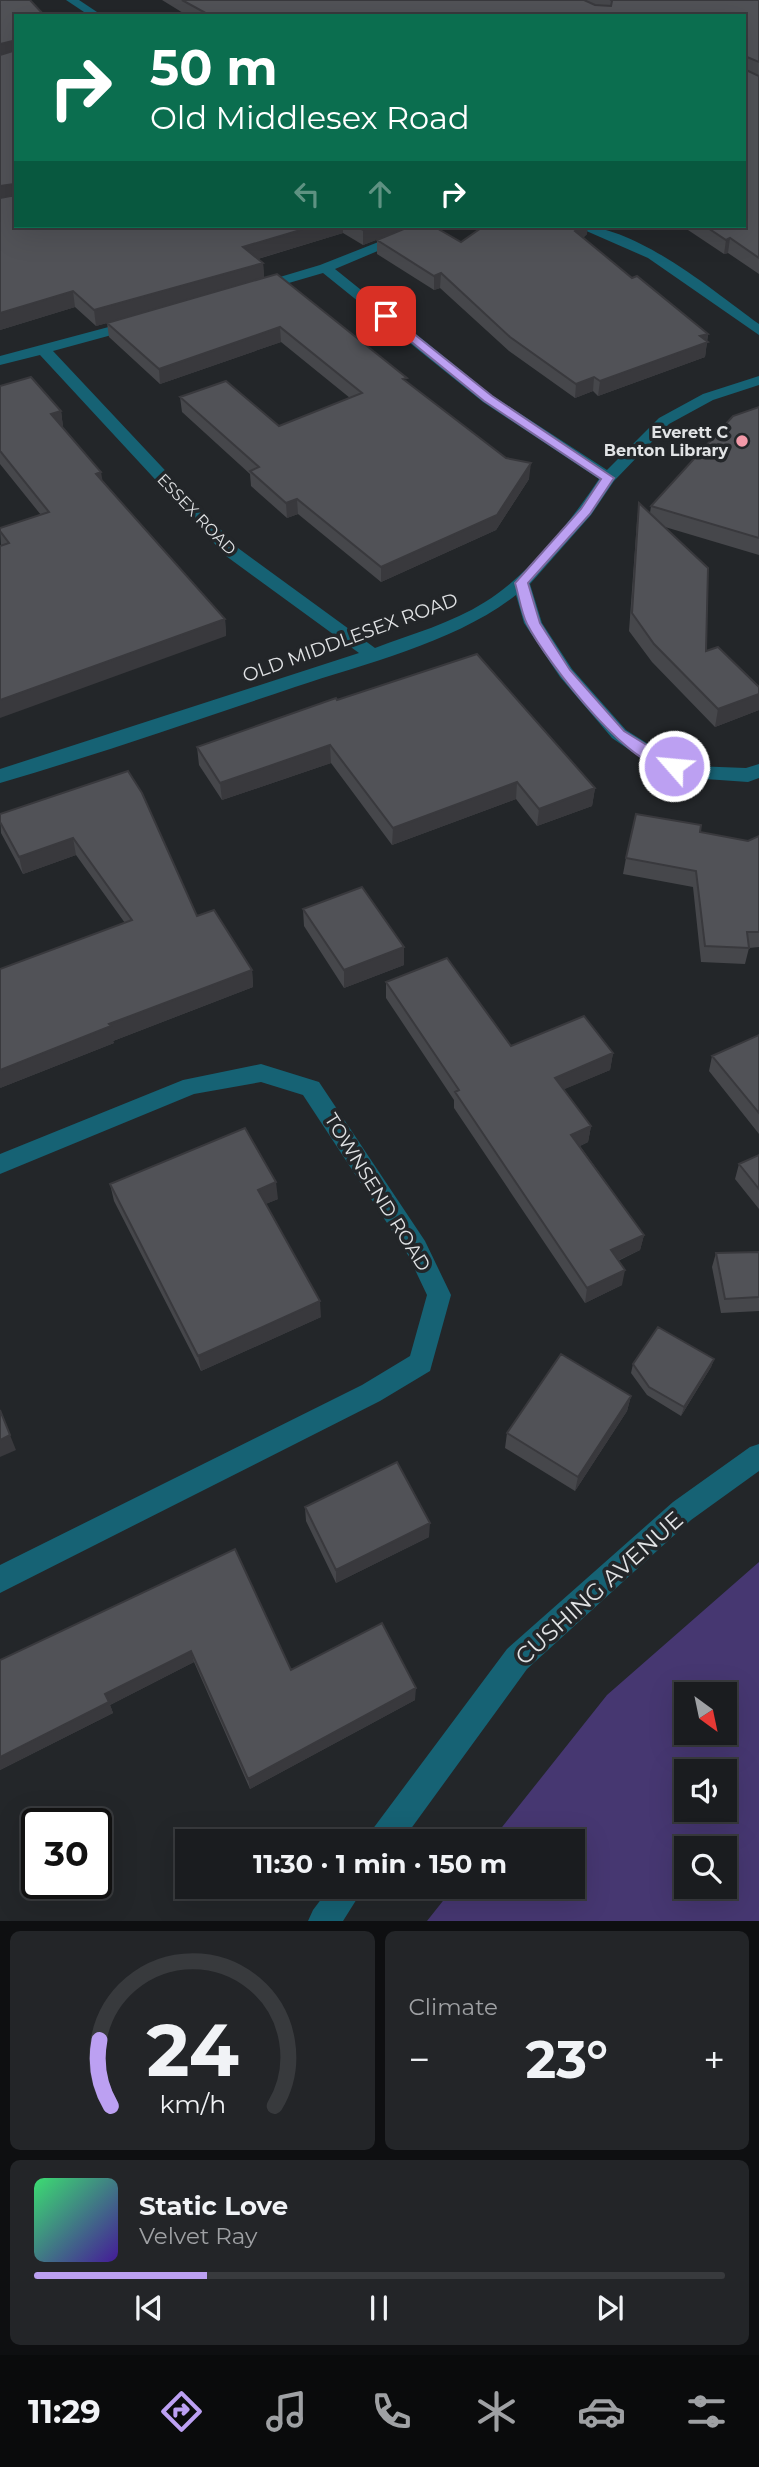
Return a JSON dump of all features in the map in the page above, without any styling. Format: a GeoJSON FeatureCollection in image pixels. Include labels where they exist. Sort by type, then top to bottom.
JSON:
{"type":"FeatureCollection","features":[{"type":"Feature","properties":{"kind":"street"},"geometry":{"type":"LineString","coordinates":[[71,0],[95,14]]}},
{"type":"Feature","properties":{"kind":"street"},"geometry":{"type":"LineString","coordinates":[[246,292],[325,268],[425,228]]}},
{"type":"Feature","properties":{"kind":"street"},"geometry":{"type":"LineString","coordinates":[[587,228],[653,256],[759,331]]}},
{"type":"Feature","properties":{"kind":"street"},"geometry":{"type":"LineString","coordinates":[[325,268],[488,399],[608,478]]}},
{"type":"Feature","properties":{"kind":"street"},"geometry":{"type":"LineString","coordinates":[[0,361],[153,318]]}},
{"type":"Feature","properties":{"kind":"street","name":"ESSEX ROAD"},"geometry":{"type":"LineString","coordinates":[[43,349],[232,552],[373,655]]}},
{"type":"Feature","properties":{"kind":"street","name":"OLD MIDDLESEX ROAD"},"geometry":{"type":"LineString","coordinates":[[0,776],[72,755],[373,655],[450,626],[491,606],[522,583],[585,512],[608,478],[664,421],[708,397],[759,380]]}},
{"type":"Feature","properties":{"kind":"street"},"geometry":{"type":"LineString","coordinates":[[522,583],[533,623],[566,673],[619,734],[657,760],[691,772],[748,775],[759,770]]}},
{"type":"Feature","properties":{"kind":"street","name":"TOWNSEND ROAD"},"geometry":{"type":"LineString","coordinates":[[0,1164],[191,1086],[261,1073],[311,1088],[417,1248],[439,1295],[421,1363],[370,1393],[0,1579]]}},
{"type":"Feature","properties":{"kind":"street","name":"CUSHING AVENUE"},"geometry":{"type":"LineString","coordinates":[[392,1829],[517,1659],[682,1511],[759,1455]]}},
{"type":"Feature","properties":{"kind":"street"},"geometry":{"type":"LineString","coordinates":[[324,1921],[340,1899]]}},
{"type":"Feature","properties":{"kind":"shaded area"},"geometry":{"type":"Polygon","coordinates":[[[759,1562],[759,1921],[427,1921],[444,1899],[585,1899],[585,1829],[501,1829],[607,1695],[759,1562]]]}},
{"type":"Feature","properties":{"kind":"building"},"geometry":{"type":"Polygon","coordinates":[[[0,0],[30,0],[43,14],[14,14],[14,43],[13,41],[0,44],[0,0]]]}},
{"type":"Feature","properties":{"kind":"building"},"geometry":{"type":"Polygon","coordinates":[[[182,0],[584,0],[595,5],[611,6],[611,0],[759,0],[759,62],[746,58],[746,14],[207,14],[182,0]]]}},
{"type":"Feature","properties":{"kind":"building"},"geometry":{"type":"Polygon","coordinates":[[[14,51],[14,184],[0,186],[0,55],[14,51]]]}},
{"type":"Feature","properties":{"kind":"building"},"geometry":{"type":"Polygon","coordinates":[[[746,70],[759,76],[759,258],[730,238],[726,240],[708,228],[746,228],[746,70]]]}},
{"type":"Feature","properties":{"kind":"building"},"geometry":{"type":"Polygon","coordinates":[[[14,195],[14,228],[307,228],[243,247],[263,263],[94,310],[73,291],[0,313],[0,198],[14,195]]]}},
{"type":"Feature","properties":{"kind":"building"},"geometry":{"type":"Polygon","coordinates":[[[406,228],[436,228],[461,242],[481,228],[579,228],[575,231],[632,278],[637,276],[708,334],[700,336],[708,342],[600,381],[594,377],[576,384],[510,337],[441,273],[434,276],[377,240],[406,228]]]}},
{"type":"Feature","properties":{"kind":"building"},"geometry":{"type":"Polygon","coordinates":[[[277,274],[407,378],[403,379],[506,458],[531,463],[497,515],[381,567],[297,499],[286,503],[250,471],[259,467],[180,397],[226,381],[279,426],[362,393],[280,327],[159,369],[107,323],[277,274]]]}},
{"type":"Feature","properties":{"kind":"building"},"geometry":{"type":"Polygon","coordinates":[[[31,377],[61,411],[51,414],[101,472],[96,474],[225,619],[0,700],[0,546],[9,543],[0,528],[49,512],[0,451],[0,386],[31,377]]]}},
{"type":"Feature","properties":{"kind":"building"},"geometry":{"type":"Polygon","coordinates":[[[759,407],[759,538],[651,506],[733,416],[759,407]]]}},
{"type":"Feature","properties":{"kind":"building"},"geometry":{"type":"Polygon","coordinates":[[[639,503],[708,568],[706,651],[718,647],[759,687],[759,694],[718,709],[654,644],[632,613],[639,503]]]}},
{"type":"Feature","properties":{"kind":"building"},"geometry":{"type":"Polygon","coordinates":[[[477,654],[595,788],[539,809],[517,782],[393,828],[330,745],[220,783],[197,747],[336,698],[337,700],[477,654]]]}},
{"type":"Feature","properties":{"kind":"building"},"geometry":{"type":"Polygon","coordinates":[[[128,771],[142,793],[197,916],[214,910],[252,970],[109,1024],[111,1026],[0,1070],[0,969],[132,920],[73,838],[19,857],[0,822],[0,814],[128,771]]]}},
{"type":"Feature","properties":{"kind":"building"},"geometry":{"type":"Polygon","coordinates":[[[636,814],[701,825],[700,832],[748,841],[759,836],[759,932],[747,932],[749,948],[705,946],[696,871],[626,858],[636,814]]]}},
{"type":"Feature","properties":{"kind":"building"},"geometry":{"type":"Polygon","coordinates":[[[362,887],[404,947],[344,970],[303,909],[362,887]]]}},
{"type":"Feature","properties":{"kind":"building"},"geometry":{"type":"Polygon","coordinates":[[[447,958],[511,1046],[584,1016],[613,1053],[555,1078],[591,1126],[571,1135],[644,1235],[611,1250],[625,1270],[587,1288],[455,1092],[459,1090],[386,982],[447,958]]]}},
{"type":"Feature","properties":{"kind":"building"},"geometry":{"type":"Polygon","coordinates":[[[759,1035],[759,1113],[712,1056],[759,1035]]]}},
{"type":"Feature","properties":{"kind":"building"},"geometry":{"type":"Polygon","coordinates":[[[245,1128],[276,1182],[258,1190],[320,1301],[198,1356],[110,1184],[245,1128]]]}},
{"type":"Feature","properties":{"kind":"building"},"geometry":{"type":"Polygon","coordinates":[[[759,1155],[759,1189],[739,1164],[759,1155]]]}},
{"type":"Feature","properties":{"kind":"building"},"geometry":{"type":"Polygon","coordinates":[[[759,1252],[759,1297],[725,1299],[716,1253],[759,1252]]]}},
{"type":"Feature","properties":{"kind":"building"},"geometry":{"type":"Polygon","coordinates":[[[658,1327],[714,1359],[684,1407],[649,1387],[633,1364],[658,1327]]]}},
{"type":"Feature","properties":{"kind":"building"},"geometry":{"type":"Polygon","coordinates":[[[561,1354],[631,1396],[578,1477],[507,1433],[561,1354]]]}},
{"type":"Feature","properties":{"kind":"building"},"geometry":{"type":"Polygon","coordinates":[[[0,1410],[10,1435],[0,1440],[0,1410]]]}},
{"type":"Feature","properties":{"kind":"building"},"geometry":{"type":"Polygon","coordinates":[[[397,1462],[430,1523],[336,1570],[305,1507],[397,1462]]]}},
{"type":"Feature","properties":{"kind":"building"},"geometry":{"type":"Polygon","coordinates":[[[235,1549],[291,1670],[382,1623],[416,1688],[248,1779],[191,1651],[105,1694],[109,1702],[0,1757],[0,1660],[235,1549]]]}},
{"type":"Feature","properties":{"kind":"place","name":"Everett C Benton Library"},"geometry":{"type":"Point","coordinates":[742,441]}},
{"type":"Feature","properties":{"kind":"route"},"geometry":{"type":"LineString","coordinates":[[386,316],[488,399],[608,478],[585,512],[522,583],[533,623],[566,673],[619,734],[657,760],[674,766]]}}]}
